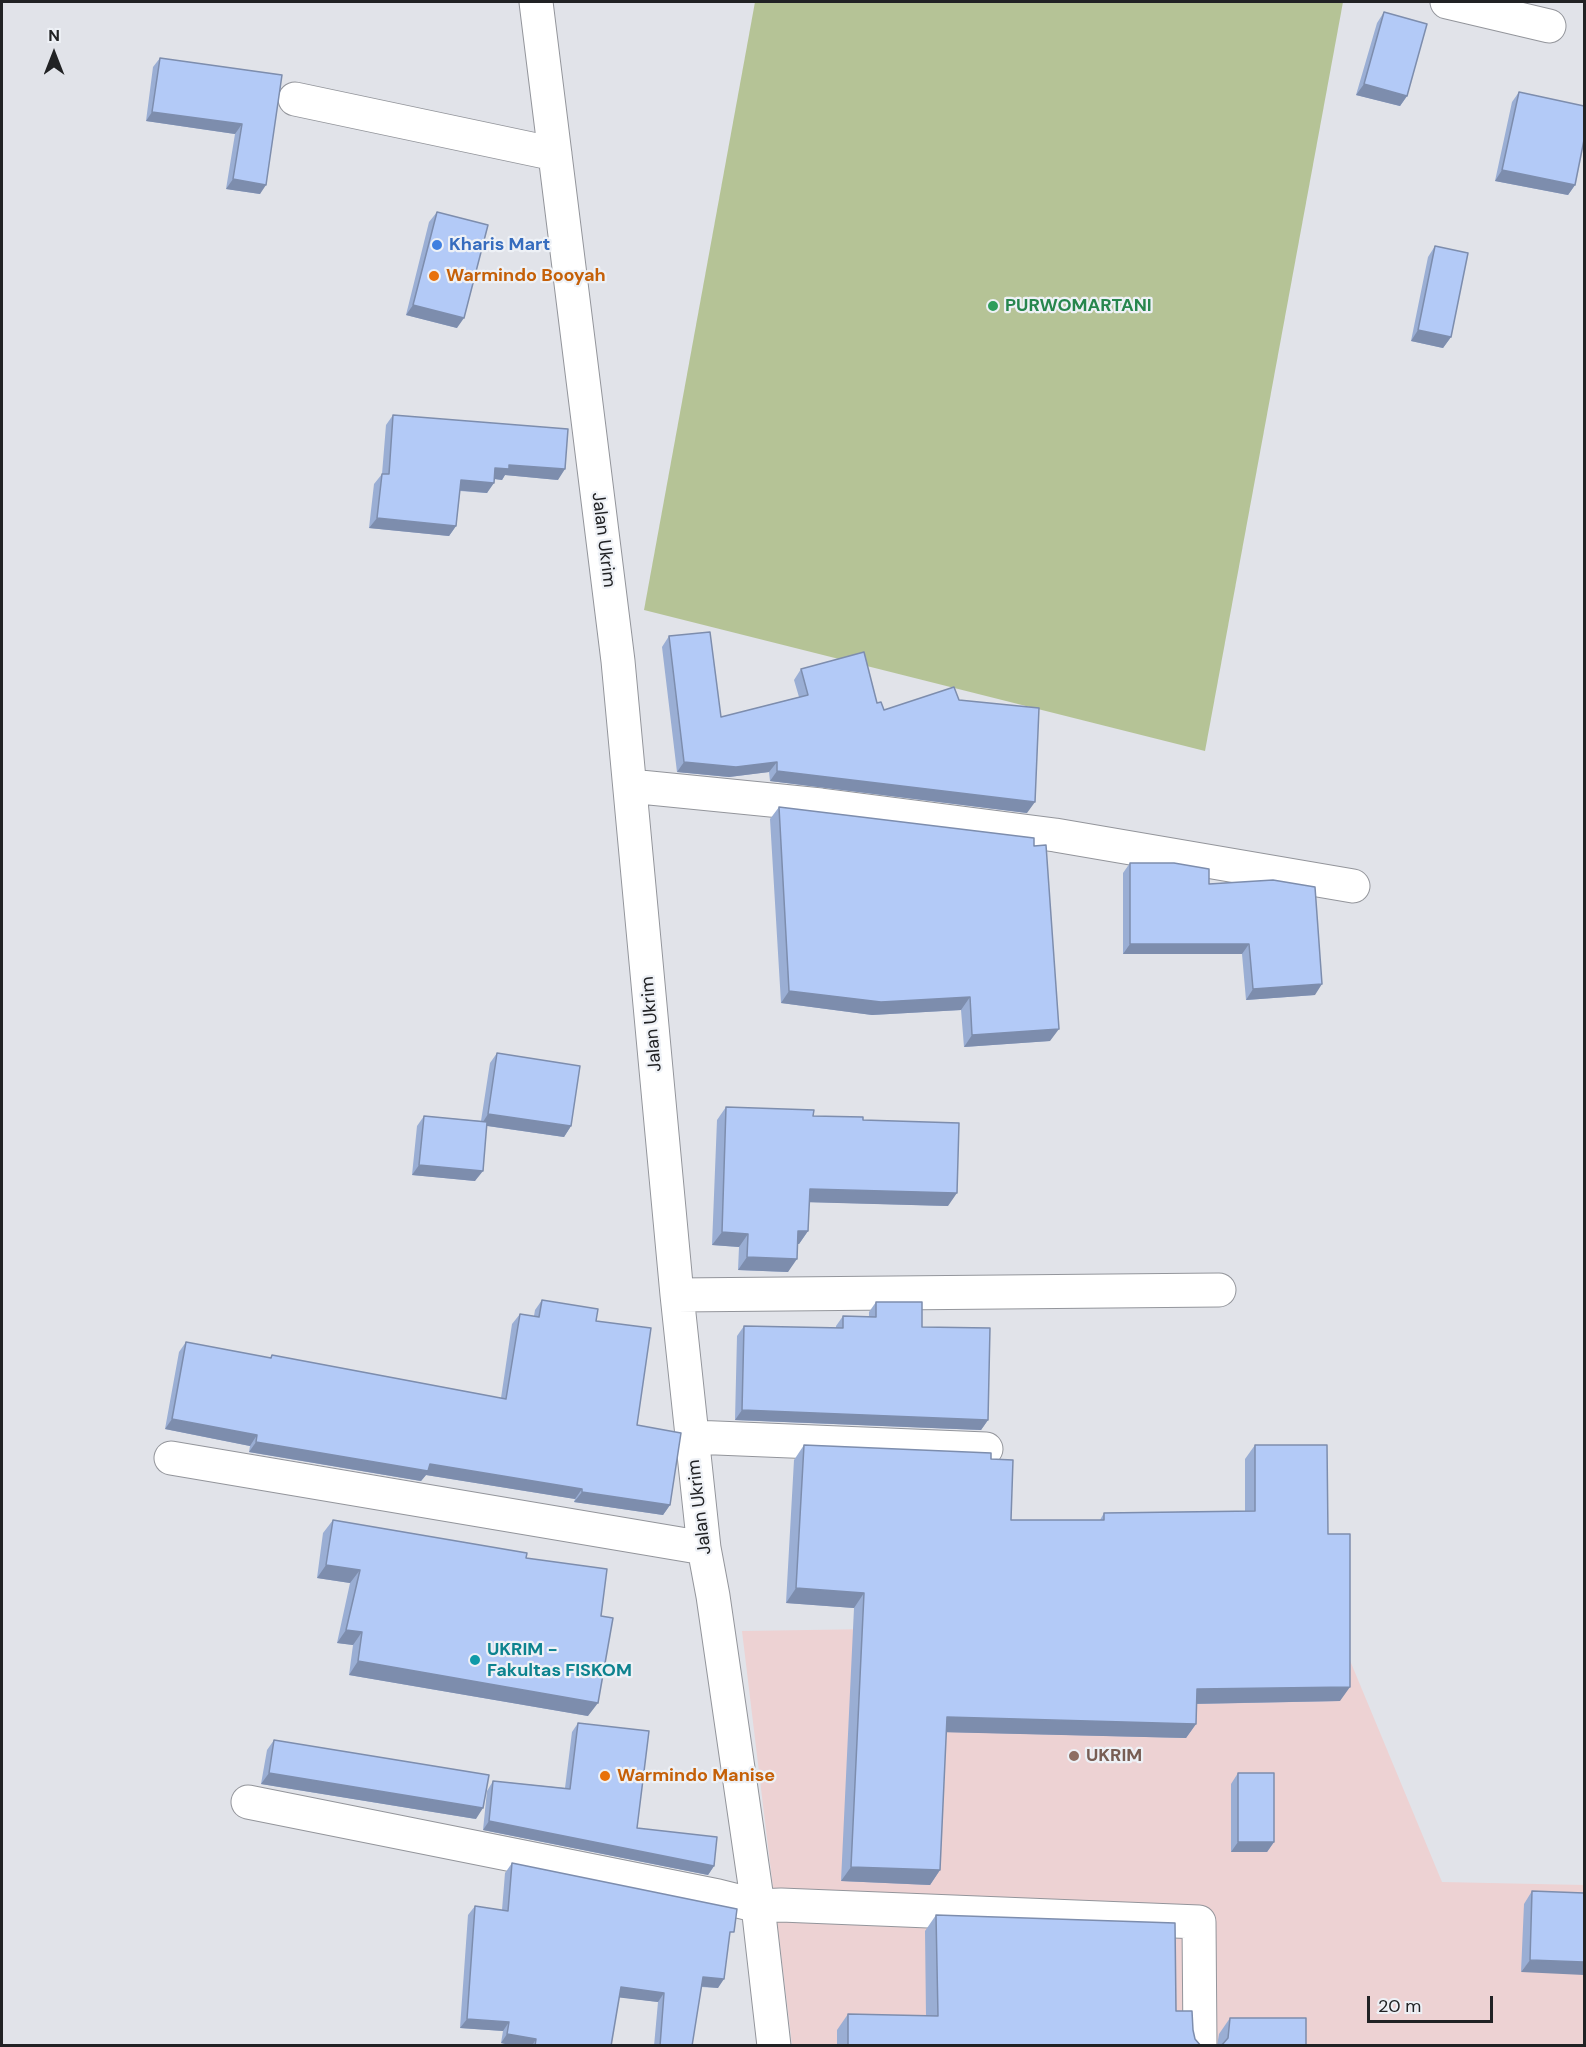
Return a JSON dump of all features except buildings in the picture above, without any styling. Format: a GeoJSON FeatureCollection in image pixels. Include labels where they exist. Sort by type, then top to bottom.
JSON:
{"type":"FeatureCollection","features":[{"type":"Feature","properties":{"kind":"street","name":"Jalan Ukrim"},"geometry":{"type":"LineString","coordinates":[[536,2],[618,661],[677,1295],[704,1548],[758,1906],[774,2046]]}},
{"type":"Feature","properties":{"kind":"street"},"geometry":{"type":"LineString","coordinates":[[1447,2],[1549,26]]}},
{"type":"Feature","properties":{"kind":"street"},"geometry":{"type":"LineString","coordinates":[[295,99],[555,154]]}},
{"type":"Feature","properties":{"kind":"street"},"geometry":{"type":"LineString","coordinates":[[630,786],[821,805],[1054,835],[1353,886]]}},
{"type":"Feature","properties":{"kind":"street"},"geometry":{"type":"LineString","coordinates":[[677,1295],[1219,1290]]}},
{"type":"Feature","properties":{"kind":"street"},"geometry":{"type":"LineString","coordinates":[[692,1437],[986,1449]]}},
{"type":"Feature","properties":{"kind":"street"},"geometry":{"type":"LineString","coordinates":[[171,1458],[704,1548]]}},
{"type":"Feature","properties":{"kind":"street"},"geometry":{"type":"LineString","coordinates":[[248,1802],[758,1906],[781,1905],[1199,1922],[1200,2046]]}},
{"type":"Feature","properties":{"kind":"shaded area","name":"UKRIM"},"geometry":{"type":"Polygon","coordinates":[[[1334,1622],[1442,1882],[1584,1885],[1584,2045],[792,2045],[742,1631],[1334,1622]]]}},
{"type":"Feature","properties":{"kind":"green space","name":"PURWOMARTANI"},"geometry":{"type":"Polygon","coordinates":[[[755,2],[1343,2],[1205,751],[644,610],[755,2]]]}},
{"type":"Feature","properties":{"kind":"place","name":"Kharis Mart"},"geometry":{"type":"Point","coordinates":[437,245]}},
{"type":"Feature","properties":{"kind":"place","name":"Warmindo Booyah"},"geometry":{"type":"Point","coordinates":[434,276]}},
{"type":"Feature","properties":{"kind":"place","name":"PURWOMARTANI"},"geometry":{"type":"Point","coordinates":[993,306]}},
{"type":"Feature","properties":{"kind":"place","name":"UKRIM - Fakultas FISKOM"},"geometry":{"type":"Point","coordinates":[475,1660]}},
{"type":"Feature","properties":{"kind":"place","name":"UKRIM"},"geometry":{"type":"Point","coordinates":[1074,1756]}},
{"type":"Feature","properties":{"kind":"place","name":"Warmindo Manise"},"geometry":{"type":"Point","coordinates":[605,1776]}}]}
